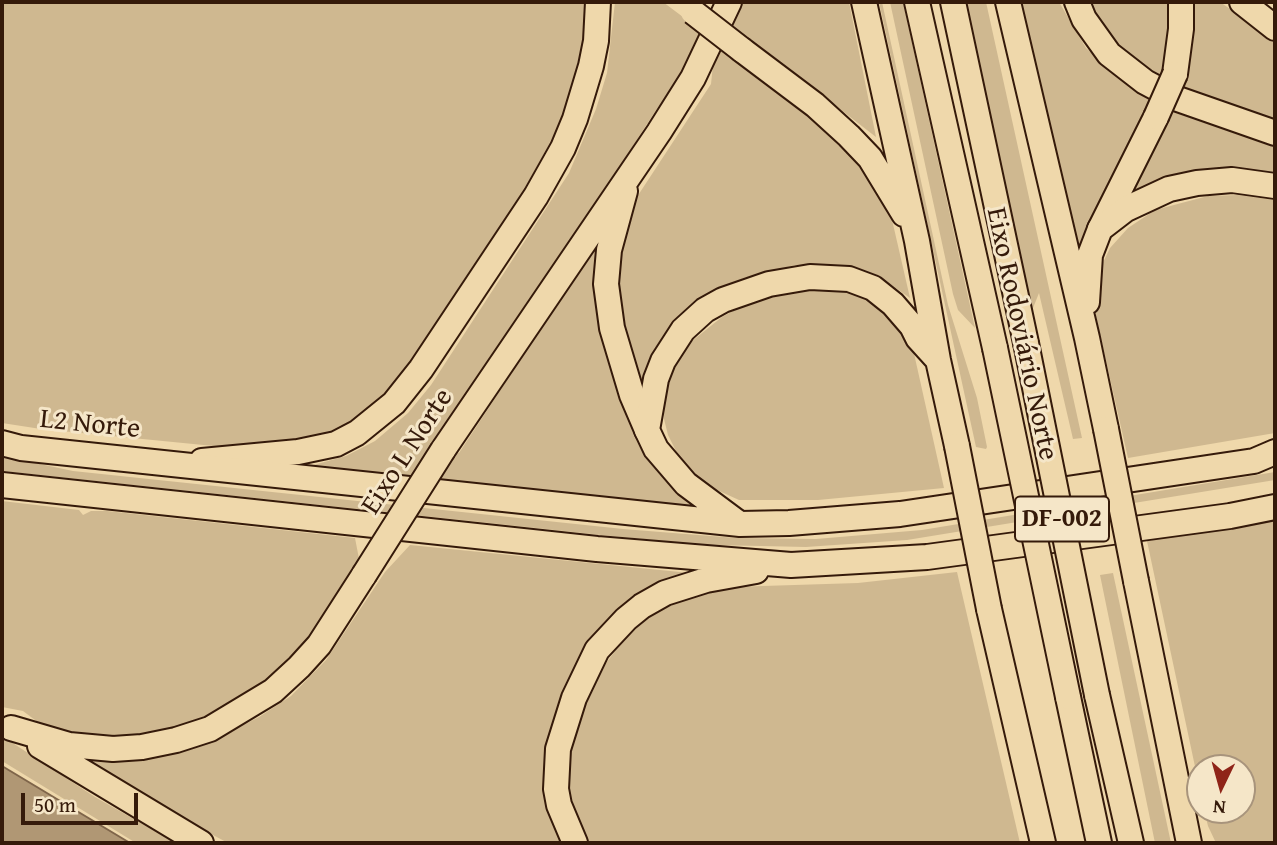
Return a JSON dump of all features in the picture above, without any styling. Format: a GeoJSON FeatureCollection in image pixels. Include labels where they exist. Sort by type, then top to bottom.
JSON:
{"type":"FeatureCollection","features":[{"type":"Feature","properties":{"kind":"main road","name":"Eixo L Norte"},"geometry":{"type":"LineString","coordinates":[[172,463],[258,457],[336,444],[357,433],[394,403],[421,369],[536,197],[563,148],[575,119],[591,65],[596,41],[598,2]]}},
{"type":"Feature","properties":{"kind":"main road","name":"Eixo L Norte"},"geometry":{"type":"LineString","coordinates":[[6,725],[69,745],[113,749],[142,747],[210,729],[272,691],[299,667],[318,645],[443,450],[693,78],[729,2]]}},
{"type":"Feature","properties":{"kind":"main road"},"geometry":{"type":"LineString","coordinates":[[864,2],[917,241],[938,360],[989,609],[1043,843]]}},
{"type":"Feature","properties":{"kind":"main road","name":"Eixo Rodoviário Norte"},"geometry":{"type":"LineString","coordinates":[[917,2],[995,348],[1100,843]]}},
{"type":"Feature","properties":{"kind":"main road","name":"Eixo Rodoviário Norte"},"geometry":{"type":"LineString","coordinates":[[953,2],[1097,695],[1131,843]]}},
{"type":"Feature","properties":{"kind":"main road"},"geometry":{"type":"LineString","coordinates":[[1007,2],[1087,338],[1189,843]]}},
{"type":"Feature","properties":{"kind":"main road"},"geometry":{"type":"LineString","coordinates":[[1077,2],[1084,19],[1109,54],[1144,82],[1175,97],[1275,133]]}},
{"type":"Feature","properties":{"kind":"main road"},"geometry":{"type":"LineString","coordinates":[[1087,338],[1090,255],[1175,74],[1181,29],[1181,2]]}},
{"type":"Feature","properties":{"kind":"main road"},"geometry":{"type":"LineString","coordinates":[[1242,2],[1275,28]]}},
{"type":"Feature","properties":{"kind":"main road"},"geometry":{"type":"LineString","coordinates":[[686,7],[832,119],[870,158],[917,241]]}},
{"type":"Feature","properties":{"kind":"main road"},"geometry":{"type":"LineString","coordinates":[[629,174],[609,250],[606,284],[612,328],[632,395],[656,449],[686,484],[740,524]]}},
{"type":"Feature","properties":{"kind":"main road"},"geometry":{"type":"LineString","coordinates":[[1100,229],[1126,209],[1148,197],[1178,187],[1232,180],[1275,186]]}},
{"type":"Feature","properties":{"kind":"main road"},"geometry":{"type":"LineString","coordinates":[[647,430],[656,379],[663,361],[683,330],[705,310],[723,300],[769,284],[819,277],[838,277],[862,283],[894,304],[918,338],[938,360]]}},
{"type":"Feature","properties":{"kind":"main road","name":"L2 Norte"},"geometry":{"type":"LineString","coordinates":[[2,443],[21,448],[172,463]]}},
{"type":"Feature","properties":{"kind":"main road"},"geometry":{"type":"LineString","coordinates":[[172,463],[740,524],[900,514],[1268,457]]}},
{"type":"Feature","properties":{"kind":"main road"},"geometry":{"type":"LineString","coordinates":[[2,485],[597,549],[791,565]]}},
{"type":"Feature","properties":{"kind":"main road"},"geometry":{"type":"LineString","coordinates":[[575,843],[559,805],[556,789],[558,749],[565,723],[587,666],[609,635],[642,606],[685,586],[791,565],[927,557],[1230,516],[1275,507]]}},
{"type":"Feature","properties":{"kind":"main road"},"geometry":{"type":"LineString","coordinates":[[6,725],[201,843]]}},
{"type":"Feature","properties":{"kind":"main road"},"geometry":{"type":"LineString","coordinates":[[1034,796],[1034,843]]}},
{"type":"Feature","properties":{"kind":"main road"},"geometry":{"type":"LineString","coordinates":[[1182,806],[1204,843]]}},
{"type":"Feature","properties":{"kind":"shaded area"},"geometry":{"type":"Polygon","coordinates":[[[2,2],[591,2],[590,24],[558,141],[399,388],[339,434],[244,449],[2,423],[2,2]]]}},
{"type":"Feature","properties":{"kind":"shaded area"},"geometry":{"type":"Polygon","coordinates":[[[615,2],[663,2],[703,32],[681,77],[656,110],[434,456],[459,453],[605,231],[610,337],[699,507],[310,466],[346,456],[375,441],[408,413],[431,385],[569,173],[596,109],[607,73],[615,2]]]}},
{"type":"Feature","properties":{"kind":"shaded area"},"geometry":{"type":"Polygon","coordinates":[[[740,2],[849,2],[876,137],[748,38],[738,58],[849,145],[890,211],[910,298],[877,275],[846,265],[795,265],[744,278],[715,292],[670,329],[649,362],[644,392],[618,317],[612,269],[633,203],[711,84],[713,65],[733,26],[740,2]]]}},
{"type":"Feature","properties":{"kind":"shaded area"},"geometry":{"type":"Polygon","coordinates":[[[879,2],[882,2],[948,305],[977,398],[986,449],[976,447],[879,2]]]}},
{"type":"Feature","properties":{"kind":"shaded area"},"geometry":{"type":"Polygon","coordinates":[[[890,2],[903,2],[975,328],[958,310],[953,294],[890,2]]]}},
{"type":"Feature","properties":{"kind":"shaded area"},"geometry":{"type":"Polygon","coordinates":[[[963,2],[986,2],[1082,438],[1073,439],[1039,293],[1031,313],[963,2]]]}},
{"type":"Feature","properties":{"kind":"shaded area"},"geometry":{"type":"Polygon","coordinates":[[[1019,2],[1059,2],[1086,48],[1119,78],[1153,103],[1107,184],[1077,276],[1019,2]]]}},
{"type":"Feature","properties":{"kind":"shaded area"},"geometry":{"type":"Polygon","coordinates":[[[1085,2],[1167,2],[1169,45],[1162,79],[1136,63],[1106,35],[1085,2]]]}},
{"type":"Feature","properties":{"kind":"shaded area"},"geometry":{"type":"Polygon","coordinates":[[[1190,2],[1220,2],[1275,40],[1275,122],[1182,86],[1190,2]]]}},
{"type":"Feature","properties":{"kind":"shaded area"},"geometry":{"type":"Polygon","coordinates":[[[1175,110],[1275,146],[1275,175],[1123,203],[1175,110]]]}},
{"type":"Feature","properties":{"kind":"shaded area"},"geometry":{"type":"Polygon","coordinates":[[[1238,195],[1275,200],[1275,433],[1128,458],[1094,308],[1097,275],[1110,248],[1128,228],[1155,210],[1208,196],[1238,195]]]}},
{"type":"Feature","properties":{"kind":"shaded area"},"geometry":{"type":"Polygon","coordinates":[[[840,286],[885,306],[913,349],[944,488],[818,500],[739,500],[706,485],[679,457],[668,435],[664,419],[664,396],[671,371],[687,345],[722,317],[755,299],[784,289],[840,286]]]}},
{"type":"Feature","properties":{"kind":"shaded area"},"geometry":{"type":"Polygon","coordinates":[[[2,456],[73,471],[623,529],[736,538],[816,539],[922,530],[1275,472],[1275,480],[907,540],[806,547],[707,545],[601,535],[2,471],[2,456]]]}},
{"type":"Feature","properties":{"kind":"shaded area"},"geometry":{"type":"Polygon","coordinates":[[[2,501],[79,510],[83,515],[91,511],[107,511],[355,538],[360,564],[317,634],[273,680],[222,713],[158,734],[105,738],[72,735],[43,726],[23,711],[2,707],[2,501]]]}},
{"type":"Feature","properties":{"kind":"shaded area"},"geometry":{"type":"Polygon","coordinates":[[[1275,519],[1275,843],[1216,843],[1208,826],[1256,824],[1256,754],[1192,754],[1147,541],[1275,519]]]}},
{"type":"Feature","properties":{"kind":"shaded area"},"geometry":{"type":"Polygon","coordinates":[[[410,545],[690,573],[667,578],[630,601],[587,649],[561,699],[550,736],[563,843],[228,843],[138,795],[81,758],[177,752],[207,743],[259,717],[291,696],[326,660],[385,572],[410,545]]]}},
{"type":"Feature","properties":{"kind":"shaded area"},"geometry":{"type":"Polygon","coordinates":[[[957,572],[1020,843],[587,843],[569,797],[570,752],[576,728],[600,671],[622,642],[650,616],[690,596],[731,587],[858,583],[957,572]]]}},
{"type":"Feature","properties":{"kind":"shaded area"},"geometry":{"type":"Polygon","coordinates":[[[1113,573],[1171,843],[1155,843],[1100,575],[1113,573]]]}},
{"type":"Feature","properties":{"kind":"shaded area"},"geometry":{"type":"Polygon","coordinates":[[[2,736],[95,797],[176,843],[136,843],[2,761],[2,736]]]}},
{"type":"Feature","properties":{"kind":"shaded area"},"geometry":{"type":"Polygon","coordinates":[[[2,766],[130,843],[2,843],[2,766]]]}}]}
